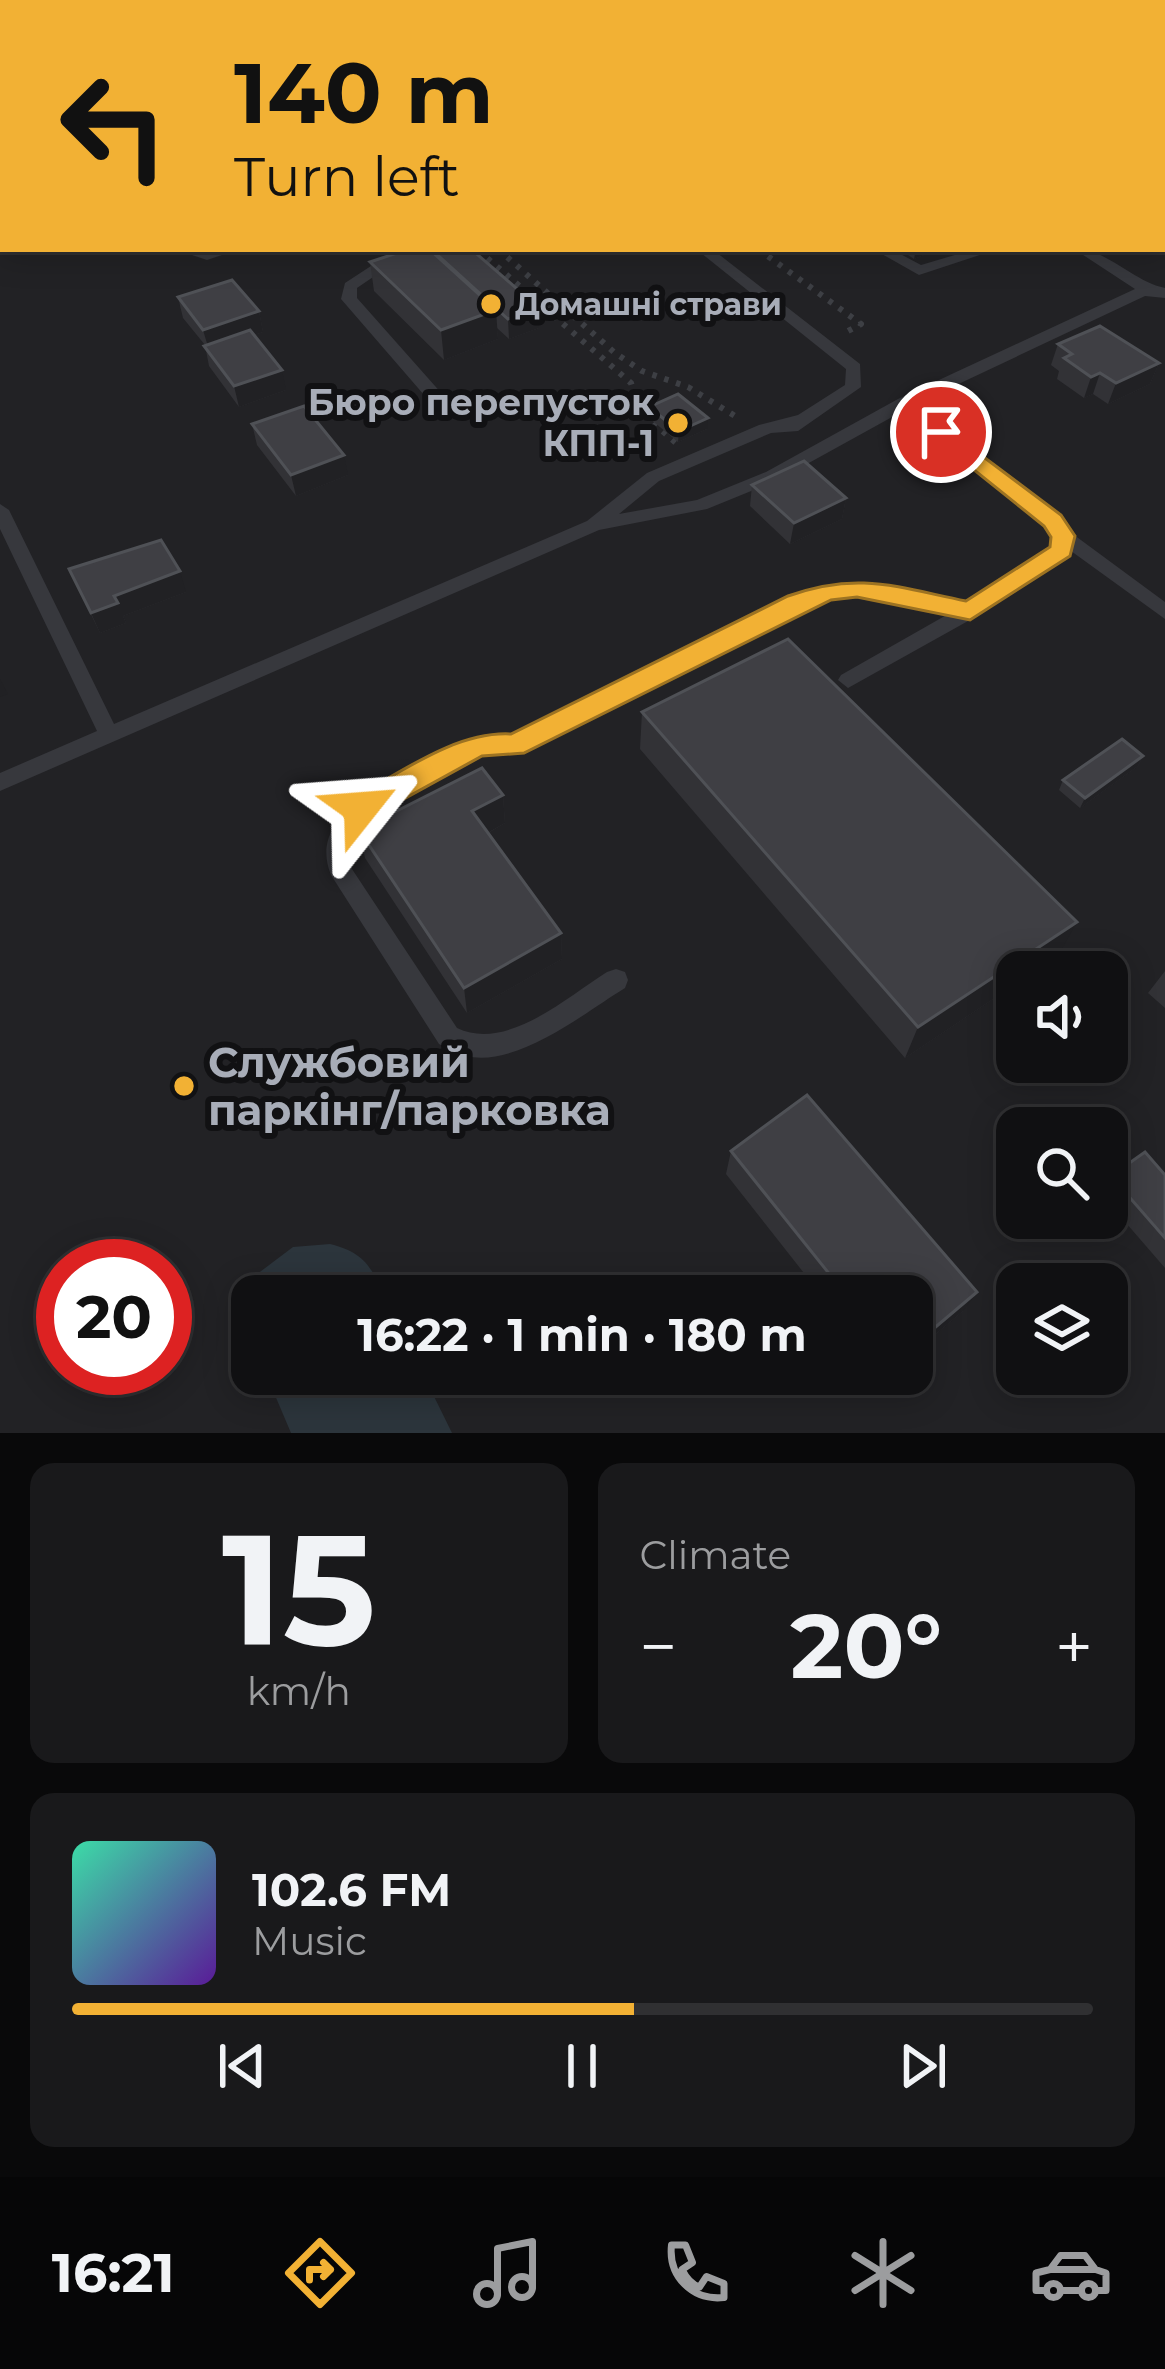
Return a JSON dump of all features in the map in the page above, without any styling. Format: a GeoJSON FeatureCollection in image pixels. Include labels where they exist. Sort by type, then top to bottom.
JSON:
{"type":"FeatureCollection","features":[{"type":"Feature","properties":{"kind":"lane"},"geometry":{"type":"LineString","coordinates":[[189,252],[198,256],[218,252]]}},
{"type":"Feature","properties":{"kind":"lane"},"geometry":{"type":"LineString","coordinates":[[402,252],[364,273],[348,293],[436,399]]}},
{"type":"Feature","properties":{"kind":"lane"},"geometry":{"type":"LineString","coordinates":[[594,525],[618,507],[777,437],[846,393],[857,377],[846,357],[708,252]]}},
{"type":"Feature","properties":{"kind":"lane"},"geometry":{"type":"LineString","coordinates":[[886,252],[919,270],[981,252]]}},
{"type":"Feature","properties":{"kind":"lane"},"geometry":{"type":"LineString","coordinates":[[1087,252],[1153,292]]}},
{"type":"Feature","properties":{"kind":"lane"},"geometry":{"type":"LineString","coordinates":[[0,782],[594,525],[719,498],[772,476],[904,403],[1153,292],[1165,271]]}},
{"type":"Feature","properties":{"kind":"lane"},"geometry":{"type":"LineString","coordinates":[[904,403],[1052,520],[1063,536],[1165,612]]}},
{"type":"Feature","properties":{"kind":"lane"},"geometry":{"type":"LineString","coordinates":[[0,510],[109,735]]}},
{"type":"Feature","properties":{"kind":"lane"},"geometry":{"type":"LineString","coordinates":[[848,680],[1046,563],[1062,550],[1063,536]]}},
{"type":"Feature","properties":{"kind":"lane"},"geometry":{"type":"LineString","coordinates":[[616,980],[509,1042],[478,1049],[460,1046],[448,1036],[339,868],[334,855],[340,833],[361,808],[472,748],[485,743],[514,745],[828,591],[886,592],[970,611]]}},
{"type":"Feature","properties":{"kind":"path"},"geometry":{"type":"LineString","coordinates":[[480,252],[631,382],[640,411],[686,452]]}},
{"type":"Feature","properties":{"kind":"path"},"geometry":{"type":"LineString","coordinates":[[501,252],[615,353],[642,371],[688,387],[744,422],[732,428]]}},
{"type":"Feature","properties":{"kind":"path"},"geometry":{"type":"LineString","coordinates":[[762,252],[861,325],[826,341]]}},
{"type":"Feature","properties":{"kind":"path"},"geometry":{"type":"LineString","coordinates":[[484,279],[502,272]]}},
{"type":"Feature","properties":{"kind":"shaded area"},"geometry":{"type":"Polygon","coordinates":[[[0,252],[1165,252],[1165,1433],[0,1433],[0,252]]]}},
{"type":"Feature","properties":{"kind":"shaded area"},"geometry":{"type":"Polygon","coordinates":[[[330,1244],[351,1251],[374,1275],[256,1275],[293,1247],[330,1244]]]}},
{"type":"Feature","properties":{"kind":"shaded area"},"geometry":{"type":"Polygon","coordinates":[[[275,1395],[433,1395],[452,1433],[291,1433],[275,1395]]]}},
{"type":"Feature","properties":{"kind":"building"},"geometry":{"type":"Polygon","coordinates":[[[400,252],[432,252],[496,310],[441,330],[370,262],[400,252]]]}},
{"type":"Feature","properties":{"kind":"building"},"geometry":{"type":"Polygon","coordinates":[[[434,252],[474,252],[539,308],[508,319],[434,252]]]}},
{"type":"Feature","properties":{"kind":"building"},"geometry":{"type":"Polygon","coordinates":[[[232,280],[259,311],[203,330],[178,297],[232,280]]]}},
{"type":"Feature","properties":{"kind":"building"},"geometry":{"type":"Polygon","coordinates":[[[1100,326],[1159,363],[1116,383],[1100,373],[1091,377],[1064,358],[1072,354],[1058,344],[1100,326]]]}},
{"type":"Feature","properties":{"kind":"building"},"geometry":{"type":"Polygon","coordinates":[[[250,330],[282,370],[234,386],[204,346],[250,330]]]}},
{"type":"Feature","properties":{"kind":"building"},"geometry":{"type":"Polygon","coordinates":[[[678,394],[708,418],[679,431],[649,407],[678,394]]]}},
{"type":"Feature","properties":{"kind":"building"},"geometry":{"type":"Polygon","coordinates":[[[304,406],[344,455],[291,475],[252,424],[304,406]]]}},
{"type":"Feature","properties":{"kind":"building"},"geometry":{"type":"Polygon","coordinates":[[[804,461],[846,498],[794,523],[752,485],[804,461]]]}},
{"type":"Feature","properties":{"kind":"building"},"geometry":{"type":"Polygon","coordinates":[[[161,540],[180,571],[114,596],[118,603],[91,613],[69,569],[161,540]]]}},
{"type":"Feature","properties":{"kind":"building"},"geometry":{"type":"Polygon","coordinates":[[[788,639],[1077,922],[1033,951],[996,951],[996,975],[918,1027],[642,712],[788,639]]]}},
{"type":"Feature","properties":{"kind":"building"},"geometry":{"type":"Polygon","coordinates":[[[1122,739],[1143,756],[1085,798],[1063,780],[1122,739]]]}},
{"type":"Feature","properties":{"kind":"building"},"geometry":{"type":"Polygon","coordinates":[[[482,768],[503,795],[472,811],[561,933],[464,988],[359,830],[482,768]]]}},
{"type":"Feature","properties":{"kind":"building"},"geometry":{"type":"Polygon","coordinates":[[[807,1095],[977,1292],[933,1329],[933,1275],[830,1275],[731,1151],[807,1095]]]}},
{"type":"Feature","properties":{"kind":"building"},"geometry":{"type":"Polygon","coordinates":[[[1145,1152],[1165,1175],[1165,1238],[1128,1196],[1128,1164],[1145,1152]]]}},
{"type":"Feature","properties":{"kind":"place","name":"Домашні страви"},"geometry":{"type":"Point","coordinates":[491,304]}},
{"type":"Feature","properties":{"kind":"place","name":"Бюро перепусток КПП-1"},"geometry":{"type":"Point","coordinates":[678,423]}},
{"type":"Feature","properties":{"kind":"place","name":"Службовий паркінг/парковка"},"geometry":{"type":"Point","coordinates":[184,1086]}},
{"type":"Feature","properties":{"kind":"route"},"geometry":{"type":"LineString","coordinates":[[361,808],[472,748],[485,743],[514,745],[828,591],[886,592],[970,611],[1062,550],[1063,536],[1052,520],[941,432]]}}]}
